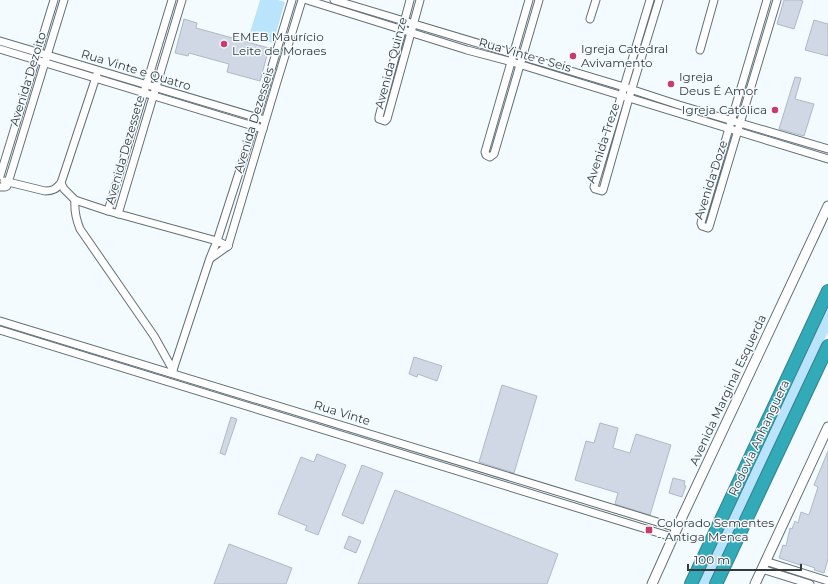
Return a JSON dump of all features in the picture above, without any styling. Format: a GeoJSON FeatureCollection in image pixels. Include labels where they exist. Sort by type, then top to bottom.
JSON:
{"type":"FeatureCollection","features":[{"type":"Feature","properties":{"kind":"highway","name":"Rodovia Anhanguera"},"geometry":{"type":"LineString","coordinates":[[691,584],[828,291]]}},
{"type":"Feature","properties":{"kind":"highway","name":"Rodovia Anhanguera"},"geometry":{"type":"LineString","coordinates":[[716,584],[828,346]]}},
{"type":"Feature","properties":{"kind":"main road","name":"Avenida Marginal Esquerda"},"geometry":{"type":"LineString","coordinates":[[652,584],[672,537],[828,206]]}},
{"type":"Feature","properties":{"kind":"main road"},"geometry":{"type":"LineString","coordinates":[[755,584],[828,427]]}},
{"type":"Feature","properties":{"kind":"street","name":"Avenida Dezoito"},"geometry":{"type":"LineString","coordinates":[[0,176],[54,0]]}},
{"type":"Feature","properties":{"kind":"street","name":"Avenida Dezoito"},"geometry":{"type":"LineString","coordinates":[[4,185],[48,55],[64,0]]}},
{"type":"Feature","properties":{"kind":"street","name":"Avenida Dezessete"},"geometry":{"type":"LineString","coordinates":[[108,211],[172,0]]}},
{"type":"Feature","properties":{"kind":"street","name":"Avenida Dezessete"},"geometry":{"type":"LineString","coordinates":[[118,214],[182,0]]}},
{"type":"Feature","properties":{"kind":"street","name":"Avenida Dezesseis"},"geometry":{"type":"LineString","coordinates":[[173,371],[257,118],[292,0]]}},
{"type":"Feature","properties":{"kind":"street","name":"Avenida Dezesseis"},"geometry":{"type":"LineString","coordinates":[[228,246],[302,0]]}},
{"type":"Feature","properties":{"kind":"street","name":"Rua Vinte e Seis"},"geometry":{"type":"LineString","coordinates":[[307,0],[828,159]]}},
{"type":"Feature","properties":{"kind":"street","name":"Rua Vinte e Seis"},"geometry":{"type":"LineString","coordinates":[[334,0],[624,86],[707,113],[828,149]]}},
{"type":"Feature","properties":{"kind":"street","name":"Avenida Quinze"},"geometry":{"type":"LineString","coordinates":[[410,0],[379,117],[382,121],[387,119],[420,0]]}},
{"type":"Feature","properties":{"kind":"street"},"geometry":{"type":"LineString","coordinates":[[529,0],[485,152],[486,155],[490,157],[494,154],[539,0]]}},
{"type":"Feature","properties":{"kind":"street"},"geometry":{"type":"LineString","coordinates":[[590,19],[596,0]]}},
{"type":"Feature","properties":{"kind":"street","name":"Avenida Treze"},"geometry":{"type":"LineString","coordinates":[[650,0],[594,186],[598,191],[603,190],[659,0]]}},
{"type":"Feature","properties":{"kind":"street"},"geometry":{"type":"LineString","coordinates":[[700,50],[714,0]]}},
{"type":"Feature","properties":{"kind":"street"},"geometry":{"type":"LineString","coordinates":[[766,0],[776,2]]}},
{"type":"Feature","properties":{"kind":"street","name":"Avenida Doze"},"geometry":{"type":"LineString","coordinates":[[766,0],[701,224],[705,228],[709,227],[776,2]]}},
{"type":"Feature","properties":{"kind":"street","name":"Rua Vinte e Quatro"},"geometry":{"type":"LineString","coordinates":[[0,41],[265,120]]}},
{"type":"Feature","properties":{"kind":"street","name":"Rua Vinte e Quatro"},"geometry":{"type":"LineString","coordinates":[[0,49],[263,129]]}},
{"type":"Feature","properties":{"kind":"street"},"geometry":{"type":"LineString","coordinates":[[0,180],[4,185],[45,191],[55,190],[61,183],[98,70]]}},
{"type":"Feature","properties":{"kind":"street"},"geometry":{"type":"LineString","coordinates":[[500,102],[508,104]]}},
{"type":"Feature","properties":{"kind":"street"},"geometry":{"type":"LineString","coordinates":[[704,121],[707,113]]}},
{"type":"Feature","properties":{"kind":"street"},"geometry":{"type":"LineString","coordinates":[[61,183],[64,189],[75,200],[118,214],[217,241],[228,246]]}},
{"type":"Feature","properties":{"kind":"street"},"geometry":{"type":"LineString","coordinates":[[710,192],[719,195]]}},
{"type":"Feature","properties":{"kind":"street"},"geometry":{"type":"LineString","coordinates":[[75,200],[74,210],[80,229],[154,336],[173,371]]}},
{"type":"Feature","properties":{"kind":"street"},"geometry":{"type":"LineString","coordinates":[[210,258],[228,246]]}},
{"type":"Feature","properties":{"kind":"street","name":"Rua Vinte"},"geometry":{"type":"LineString","coordinates":[[0,321],[173,371],[677,528]]}},
{"type":"Feature","properties":{"kind":"street","name":"Rua Vinte"},"geometry":{"type":"LineString","coordinates":[[0,330],[672,537]]}},
{"type":"Feature","properties":{"kind":"street"},"geometry":{"type":"LineString","coordinates":[[764,565],[828,580]]}},
{"type":"Feature","properties":{"kind":"street"},"geometry":{"type":"LineString","coordinates":[[764,565],[810,584]]}},
{"type":"Feature","properties":{"kind":"shaded area"},"geometry":{"type":"Polygon","coordinates":[[[260,0],[278,0],[285,2],[273,43],[249,36],[260,0]]]}},
{"type":"Feature","properties":{"kind":"shaded area"},"geometry":{"type":"Polygon","coordinates":[[[828,303],[828,332],[709,584],[696,584],[828,303]]]}},
{"type":"Feature","properties":{"kind":"building"},"geometry":{"type":"Polygon","coordinates":[[[784,0],[803,1],[794,29],[777,24],[784,0]]]}},
{"type":"Feature","properties":{"kind":"building"},"geometry":{"type":"Polygon","coordinates":[[[184,19],[197,23],[196,28],[269,48],[260,81],[227,72],[229,64],[189,53],[188,56],[175,53],[184,19]]]}},
{"type":"Feature","properties":{"kind":"building"},"geometry":{"type":"Polygon","coordinates":[[[814,20],[828,24],[828,56],[805,50],[814,20]]]}},
{"type":"Feature","properties":{"kind":"building"},"geometry":{"type":"Polygon","coordinates":[[[795,77],[801,78],[795,99],[814,104],[804,136],[779,129],[795,77]]]}},
{"type":"Feature","properties":{"kind":"building"},"geometry":{"type":"Polygon","coordinates":[[[414,357],[442,366],[437,381],[418,374],[417,377],[409,374],[414,357]]]}},
{"type":"Feature","properties":{"kind":"building"},"geometry":{"type":"Polygon","coordinates":[[[502,385],[537,396],[514,473],[479,462],[502,385]]]}},
{"type":"Feature","properties":{"kind":"building"},"geometry":{"type":"Polygon","coordinates":[[[231,417],[237,419],[225,455],[220,453],[231,417]]]}},
{"type":"Feature","properties":{"kind":"building"},"geometry":{"type":"Polygon","coordinates":[[[600,423],[618,428],[613,448],[630,453],[636,434],[671,445],[650,515],[615,504],[618,493],[575,480],[586,441],[594,443],[600,423]]]}},
{"type":"Feature","properties":{"kind":"building"},"geometry":{"type":"Polygon","coordinates":[[[828,451],[828,559],[824,573],[800,563],[800,565],[779,558],[783,545],[786,546],[790,528],[792,529],[795,521],[798,523],[801,512],[809,515],[818,487],[814,485],[828,451]]]}},
{"type":"Feature","properties":{"kind":"building"},"geometry":{"type":"Polygon","coordinates":[[[317,454],[346,465],[318,535],[305,530],[307,526],[278,514],[301,457],[314,462],[317,454]]]}},
{"type":"Feature","properties":{"kind":"building"},"geometry":{"type":"Polygon","coordinates":[[[362,465],[383,473],[363,524],[342,515],[362,465]]]}},
{"type":"Feature","properties":{"kind":"building"},"geometry":{"type":"Polygon","coordinates":[[[673,478],[685,481],[684,485],[686,486],[682,497],[669,493],[673,478]]]}},
{"type":"Feature","properties":{"kind":"building"},"geometry":{"type":"Polygon","coordinates":[[[395,490],[558,554],[547,584],[358,584],[395,490]]]}},
{"type":"Feature","properties":{"kind":"building"},"geometry":{"type":"Polygon","coordinates":[[[349,536],[361,541],[356,553],[344,548],[349,536]]]}},
{"type":"Feature","properties":{"kind":"building"},"geometry":{"type":"Polygon","coordinates":[[[229,544],[292,568],[286,584],[214,584],[229,544]]]}},
{"type":"Feature","properties":{"kind":"place","name":"EMEB Maurício Leite de Moraes"},"geometry":{"type":"Point","coordinates":[224,44]}},
{"type":"Feature","properties":{"kind":"place","name":"Igreja Catedral Avivamento"},"geometry":{"type":"Point","coordinates":[573,56]}},
{"type":"Feature","properties":{"kind":"place","name":"Igreja Deus É Amor"},"geometry":{"type":"Point","coordinates":[671,84]}},
{"type":"Feature","properties":{"kind":"place","name":"Igreja Católica"},"geometry":{"type":"Point","coordinates":[775,110]}},
{"type":"Feature","properties":{"kind":"place","name":"Colorado Sementes - Antiga Menca"},"geometry":{"type":"Point","coordinates":[649,530]}}]}
